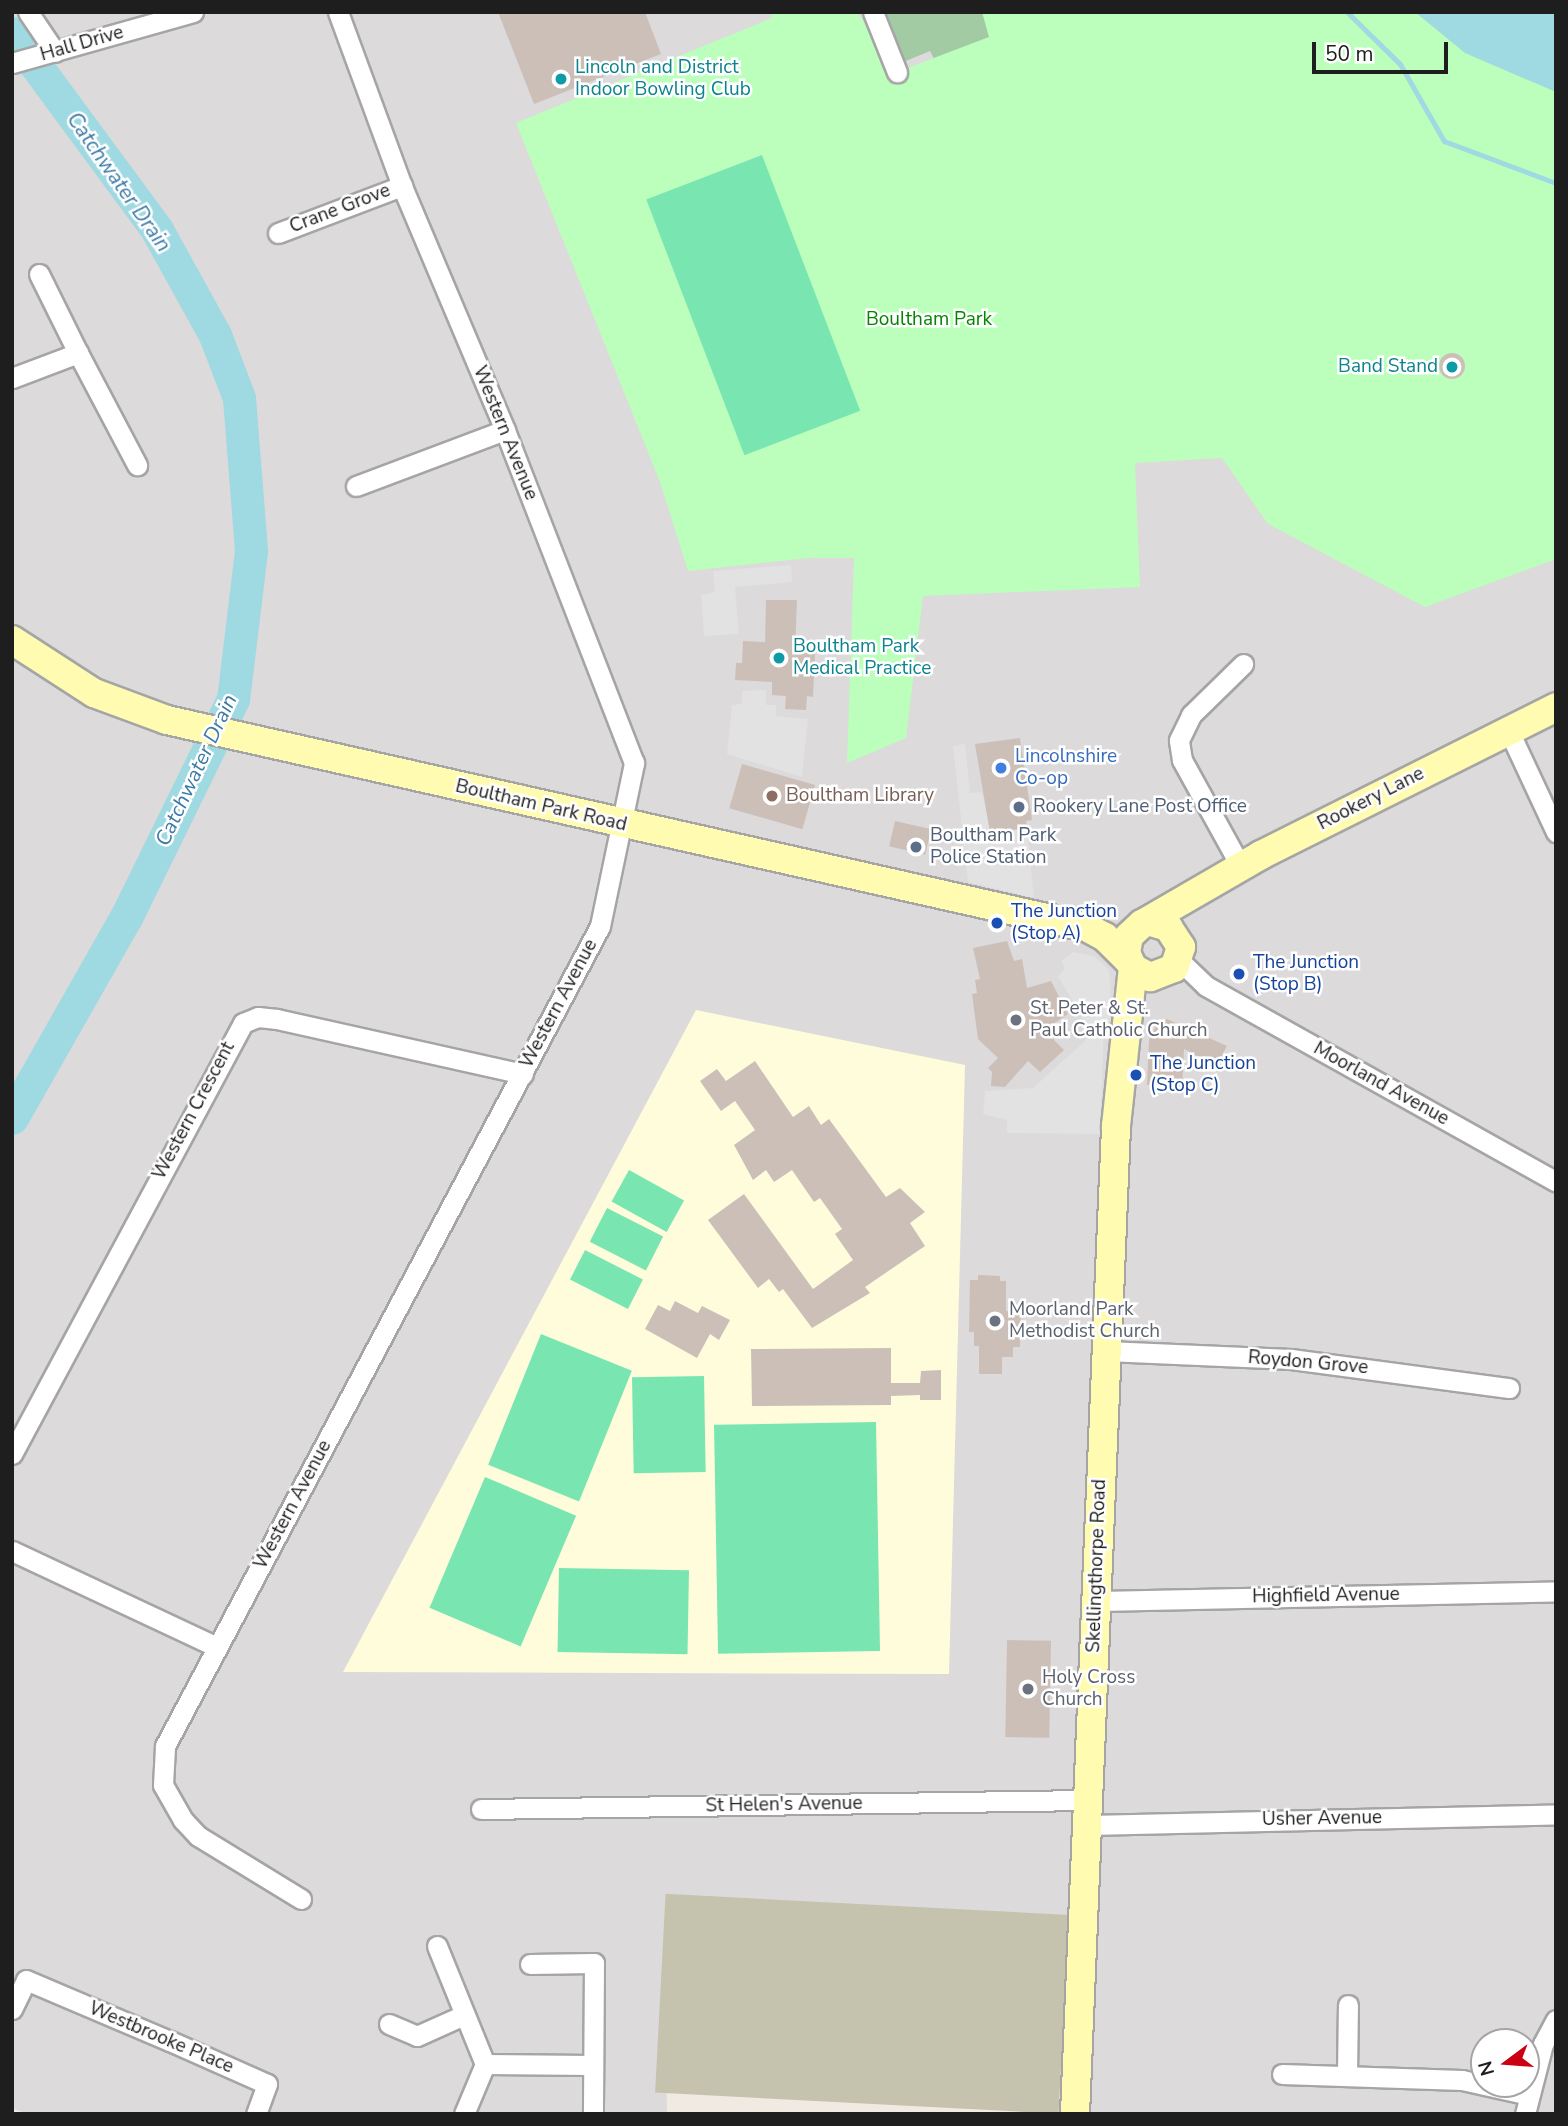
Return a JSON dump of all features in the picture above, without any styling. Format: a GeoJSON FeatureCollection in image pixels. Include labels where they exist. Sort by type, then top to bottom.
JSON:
{"type":"FeatureCollection","features":[{"type":"Feature","properties":{"kind":"street"},"geometry":{"type":"LineString","coordinates":[[28,12],[48,53]]}},
{"type":"Feature","properties":{"kind":"street","name":"Hall Drive"},"geometry":{"type":"LineString","coordinates":[[15,62],[193,12]]}},
{"type":"Feature","properties":{"kind":"street","name":"Western Avenue"},"geometry":{"type":"LineString","coordinates":[[301,1899],[198,1836],[183,1820],[163,1785],[165,1746],[600,926],[634,763],[505,430],[402,186],[338,12]]}},
{"type":"Feature","properties":{"kind":"street"},"geometry":{"type":"LineString","coordinates":[[873,12],[897,72]]}},
{"type":"Feature","properties":{"kind":"street","name":"Crane Grove"},"geometry":{"type":"LineString","coordinates":[[278,233],[402,186]]}},
{"type":"Feature","properties":{"kind":"street"},"geometry":{"type":"LineString","coordinates":[[39,274],[137,465]]}},
{"type":"Feature","properties":{"kind":"street"},"geometry":{"type":"LineString","coordinates":[[12,378],[78,353]]}},
{"type":"Feature","properties":{"kind":"street"},"geometry":{"type":"LineString","coordinates":[[356,486],[505,430]]}},
{"type":"Feature","properties":{"kind":"street","name":"Boultham Park Road"},"geometry":{"type":"LineString","coordinates":[[14,645],[94,693],[204,729],[622,825],[1086,927]]}},
{"type":"Feature","properties":{"kind":"street"},"geometry":{"type":"LineString","coordinates":[[1241,866],[1182,760],[1179,740],[1191,715],[1243,664]]}},
{"type":"Feature","properties":{"kind":"street","name":"Rookery Lane"},"geometry":{"type":"LineString","coordinates":[[1143,926],[1179,902],[1191,900],[1241,866],[1556,707]]}},
{"type":"Feature","properties":{"kind":"street"},"geometry":{"type":"LineString","coordinates":[[1508,729],[1556,832]]}},
{"type":"Feature","properties":{"kind":"street"},"geometry":{"type":"LineString","coordinates":[[1155,964],[1191,900]]}},
{"type":"Feature","properties":{"kind":"street"},"geometry":{"type":"LineString","coordinates":[[1143,926],[1126,944],[1155,964]]}},
{"type":"Feature","properties":{"kind":"street"},"geometry":{"type":"LineString","coordinates":[[1086,927],[1168,927],[1155,964]]}},
{"type":"Feature","properties":{"kind":"street"},"geometry":{"type":"LineString","coordinates":[[1086,927],[1155,964]]}},
{"type":"Feature","properties":{"kind":"street","name":"Moorland Avenue"},"geometry":{"type":"LineString","coordinates":[[1155,964],[1206,986],[1556,1182]]}},
{"type":"Feature","properties":{"kind":"street","name":"Skellingthorpe Road"},"geometry":{"type":"LineString","coordinates":[[1075,2114],[1106,1351],[1124,1020],[1155,964]]}},
{"type":"Feature","properties":{"kind":"street","name":"Western Crescent"},"geometry":{"type":"LineString","coordinates":[[12,1454],[243,1023],[258,1017],[277,1019],[523,1074]]}},
{"type":"Feature","properties":{"kind":"street","name":"Roydon Grove"},"geometry":{"type":"LineString","coordinates":[[1106,1351],[1290,1359],[1509,1388]]}},
{"type":"Feature","properties":{"kind":"street"},"geometry":{"type":"LineString","coordinates":[[12,1551],[217,1647]]}},
{"type":"Feature","properties":{"kind":"street","name":"Highfield Avenue"},"geometry":{"type":"LineString","coordinates":[[1096,1601],[1556,1591]]}},
{"type":"Feature","properties":{"kind":"street","name":"St Helen's Avenue"},"geometry":{"type":"LineString","coordinates":[[481,1809],[1088,1812]]}},
{"type":"Feature","properties":{"kind":"street","name":"Usher Avenue"},"geometry":{"type":"LineString","coordinates":[[1088,1812],[1556,1814]]}},
{"type":"Feature","properties":{"kind":"street"},"geometry":{"type":"LineString","coordinates":[[437,1946],[485,2064],[464,2114]]}},
{"type":"Feature","properties":{"kind":"street"},"geometry":{"type":"LineString","coordinates":[[530,1964],[594,1962],[593,2114]]}},
{"type":"Feature","properties":{"kind":"street","name":"Westbrooke Place"},"geometry":{"type":"LineString","coordinates":[[12,2009],[26,1980],[267,2084],[256,2114]]}},
{"type":"Feature","properties":{"kind":"street"},"geometry":{"type":"LineString","coordinates":[[1347,2074],[1348,2005]]}},
{"type":"Feature","properties":{"kind":"street"},"geometry":{"type":"LineString","coordinates":[[388,2024],[416,2036],[464,2015]]}},
{"type":"Feature","properties":{"kind":"street"},"geometry":{"type":"LineString","coordinates":[[1282,2074],[1347,2074],[1462,2080],[1527,2104],[1556,2020]]}},
{"type":"Feature","properties":{"kind":"street"},"geometry":{"type":"LineString","coordinates":[[485,2064],[592,2065]]}},
{"type":"Feature","properties":{"kind":"shaded area"},"geometry":{"type":"Polygon","coordinates":[[[12,12],[1556,12],[1556,2114],[1060,2114],[1068,1915],[665,1920],[667,2114],[28,2114],[12,2108],[12,12]]]}},
{"type":"Feature","properties":{"kind":"shaded area"},"geometry":{"type":"Polygon","coordinates":[[[791,565],[792,582],[735,587],[739,634],[704,636],[701,595],[715,592],[713,571],[791,565]]]}},
{"type":"Feature","properties":{"kind":"shaded area"},"geometry":{"type":"Polygon","coordinates":[[[766,690],[766,705],[776,705],[776,716],[808,719],[802,777],[727,754],[732,705],[742,704],[742,691],[766,690]]]}},
{"type":"Feature","properties":{"kind":"shaded area"},"geometry":{"type":"Polygon","coordinates":[[[965,744],[970,793],[982,792],[991,833],[1027,828],[1034,898],[968,882],[953,746],[965,744]]]}},
{"type":"Feature","properties":{"kind":"shaded area"},"geometry":{"type":"Polygon","coordinates":[[[1073,952],[1094,956],[1109,970],[1112,1018],[1104,1027],[1100,1134],[1007,1133],[1007,1120],[983,1114],[985,1091],[1033,1088],[1085,1041],[1089,1030],[1058,976],[1065,969],[1061,961],[1073,952]]]}},
{"type":"Feature","properties":{"kind":"shaded area"},"geometry":{"type":"Polygon","coordinates":[[[696,1010],[965,1065],[949,1674],[343,1672],[696,1010]]]}},
{"type":"Feature","properties":{"kind":"shaded area"},"geometry":{"type":"Polygon","coordinates":[[[666,1894],[1069,1915],[1059,2114],[655,2093],[666,1894]]]}},
{"type":"Feature","properties":{"kind":"green space","name":"Boultham Park"},"geometry":{"type":"Polygon","coordinates":[[[771,12],[857,12],[897,72],[989,37],[982,12],[1556,12],[1556,559],[1425,607],[1268,524],[1222,458],[1135,463],[1140,587],[923,596],[906,738],[847,763],[854,558],[809,558],[688,571],[660,482],[516,123],[772,18],[771,12]]]}},
{"type":"Feature","properties":{"kind":"green space"},"geometry":{"type":"Polygon","coordinates":[[[881,12],[1060,12],[1003,191],[930,51],[896,65],[881,12]]]}},
{"type":"Feature","properties":{"kind":"green space"},"geometry":{"type":"Polygon","coordinates":[[[762,155],[860,411],[744,455],[646,199],[762,155]]]}},
{"type":"Feature","properties":{"kind":"green space"},"geometry":{"type":"Polygon","coordinates":[[[629,1170],[684,1201],[667,1232],[612,1201],[629,1170]]]}},
{"type":"Feature","properties":{"kind":"green space"},"geometry":{"type":"Polygon","coordinates":[[[607,1208],[663,1237],[646,1270],[590,1242],[607,1208]]]}},
{"type":"Feature","properties":{"kind":"green space"},"geometry":{"type":"Polygon","coordinates":[[[585,1250],[643,1280],[628,1309],[570,1279],[585,1250]]]}},
{"type":"Feature","properties":{"kind":"green space"},"geometry":{"type":"Polygon","coordinates":[[[541,1334],[632,1371],[579,1501],[488,1465],[541,1334]]]}},
{"type":"Feature","properties":{"kind":"green space"},"geometry":{"type":"Polygon","coordinates":[[[704,1376],[706,1472],[634,1473],[632,1377],[704,1376]]]}},
{"type":"Feature","properties":{"kind":"green space"},"geometry":{"type":"Polygon","coordinates":[[[876,1422],[880,1651],[718,1654],[714,1425],[876,1422]]]}},
{"type":"Feature","properties":{"kind":"green space"},"geometry":{"type":"Polygon","coordinates":[[[485,1477],[576,1516],[521,1646],[430,1608],[485,1477]]]}},
{"type":"Feature","properties":{"kind":"green space"},"geometry":{"type":"Polygon","coordinates":[[[559,1568],[689,1570],[688,1654],[558,1652],[559,1568]]]}},
{"type":"Feature","properties":{"kind":"water"},"geometry":{"type":"Polygon","coordinates":[[[1415,12],[1556,12],[1556,92],[1465,53],[1415,12]]]}},
{"type":"Feature","properties":{"kind":"building","name":"Lincoln and District Indoor Bowling Club"},"geometry":{"type":"Polygon","coordinates":[[[498,12],[645,12],[661,54],[534,104],[498,12]]]}},
{"type":"Feature","properties":{"kind":"building","name":"Band Stand"},"geometry":{"type":"Polygon","coordinates":[[[1452,353],[1461,357],[1465,366],[1461,375],[1452,379],[1443,375],[1439,366],[1443,357],[1452,353]]]}},
{"type":"Feature","properties":{"kind":"building","name":"Boultham Park Medical Practice"},"geometry":{"type":"Polygon","coordinates":[[[766,600],[797,600],[795,652],[815,654],[813,697],[807,696],[806,710],[785,709],[786,696],[772,695],[772,682],[735,680],[736,663],[742,663],[743,641],[765,642],[766,600]]]}},
{"type":"Feature","properties":{"kind":"building","name":"Lincolnshire Co-op"},"geometry":{"type":"Polygon","coordinates":[[[1020,738],[1032,820],[1026,821],[1027,828],[990,833],[975,744],[1020,738]]]}},
{"type":"Feature","properties":{"kind":"building","name":"Boultham Library"},"geometry":{"type":"Polygon","coordinates":[[[742,764],[815,785],[802,829],[729,808],[742,764]]]}},
{"type":"Feature","properties":{"kind":"building"},"geometry":{"type":"Polygon","coordinates":[[[895,821],[931,829],[925,855],[889,846],[895,821]]]}},
{"type":"Feature","properties":{"kind":"building","name":"St. Peter & St. Paul Catholic Church"},"geometry":{"type":"Polygon","coordinates":[[[1007,941],[1014,961],[1022,959],[1027,988],[1051,981],[1068,1014],[1050,1026],[1054,1040],[1064,1050],[1040,1072],[1028,1061],[1005,1087],[991,1086],[992,1072],[988,1068],[998,1058],[978,1039],[972,994],[977,993],[975,980],[980,979],[973,948],[1007,941]]]}},
{"type":"Feature","properties":{"kind":"building"},"geometry":{"type":"Polygon","coordinates":[[[1167,1019],[1227,1046],[1216,1066],[1184,1049],[1182,1087],[1147,1085],[1149,1040],[1156,1026],[1167,1019]]]}},
{"type":"Feature","properties":{"kind":"building"},"geometry":{"type":"Polygon","coordinates":[[[755,1061],[793,1117],[809,1106],[821,1125],[829,1119],[886,1197],[900,1188],[925,1212],[910,1223],[925,1246],[865,1287],[870,1293],[812,1328],[783,1289],[779,1292],[769,1279],[758,1288],[708,1220],[744,1194],[813,1289],[853,1260],[835,1234],[842,1229],[820,1198],[814,1202],[792,1170],[774,1182],[766,1170],[753,1180],[734,1145],[755,1130],[735,1101],[721,1111],[700,1081],[717,1069],[726,1081],[755,1061]]]}},
{"type":"Feature","properties":{"kind":"building","name":"Moorland Park Methodist Church"},"geometry":{"type":"Polygon","coordinates":[[[978,1275],[1000,1276],[1000,1281],[1006,1281],[1006,1311],[1021,1311],[1020,1347],[1013,1347],[1013,1357],[1002,1357],[1002,1374],[979,1374],[979,1346],[974,1346],[974,1332],[969,1332],[970,1280],[978,1280],[978,1275]]]}},
{"type":"Feature","properties":{"kind":"building"},"geometry":{"type":"Polygon","coordinates":[[[675,1301],[698,1313],[702,1306],[730,1320],[719,1340],[710,1334],[697,1358],[645,1329],[658,1305],[670,1311],[675,1301]]]}},
{"type":"Feature","properties":{"kind":"building"},"geometry":{"type":"Polygon","coordinates":[[[891,1348],[891,1383],[920,1383],[921,1371],[941,1370],[941,1400],[920,1400],[920,1395],[891,1396],[891,1405],[752,1406],[751,1349],[891,1348]]]}},
{"type":"Feature","properties":{"kind":"building","name":"Holy Cross Church"},"geometry":{"type":"Polygon","coordinates":[[[1007,1640],[1051,1641],[1049,1738],[1005,1737],[1007,1640]]]}},
{"type":"Feature","properties":{"kind":"waterway"},"geometry":{"type":"LineString","coordinates":[[1347,12],[1400,64],[1444,141],[1556,183]]}},
{"type":"Feature","properties":{"kind":"waterway","name":"Catchwater Drain"},"geometry":{"type":"LineString","coordinates":[[12,33],[157,230],[215,335],[239,398],[251,551],[233,699],[126,917],[12,1118]]}},
{"type":"Feature","properties":{"kind":"place","name":"Lincoln and District Indoor Bowling Club"},"geometry":{"type":"Point","coordinates":[561,79]}},
{"type":"Feature","properties":{"kind":"place","name":"Band Stand"},"geometry":{"type":"Point","coordinates":[1452,367]}},
{"type":"Feature","properties":{"kind":"place","name":"Boultham Park Medical Practice"},"geometry":{"type":"Point","coordinates":[779,658]}},
{"type":"Feature","properties":{"kind":"place","name":"Lincolnshire Co-op"},"geometry":{"type":"Point","coordinates":[1001,768]}},
{"type":"Feature","properties":{"kind":"place","name":"Boultham Library"},"geometry":{"type":"Point","coordinates":[772,796]}},
{"type":"Feature","properties":{"kind":"place","name":"Rookery Lane Post Office"},"geometry":{"type":"Point","coordinates":[1019,807]}},
{"type":"Feature","properties":{"kind":"place","name":"Boultham Park Police Station"},"geometry":{"type":"Point","coordinates":[916,847]}},
{"type":"Feature","properties":{"kind":"place","name":"The Junction (Stop A)"},"geometry":{"type":"Point","coordinates":[997,923]}},
{"type":"Feature","properties":{"kind":"place","name":"The Junction (Stop B)"},"geometry":{"type":"Point","coordinates":[1239,974]}},
{"type":"Feature","properties":{"kind":"place","name":"St. Peter & St. Paul Catholic Church"},"geometry":{"type":"Point","coordinates":[1016,1020]}},
{"type":"Feature","properties":{"kind":"place","name":"The Junction (Stop C)"},"geometry":{"type":"Point","coordinates":[1136,1075]}},
{"type":"Feature","properties":{"kind":"place","name":"Moorland Park Methodist Church"},"geometry":{"type":"Point","coordinates":[995,1321]}},
{"type":"Feature","properties":{"kind":"place","name":"Holy Cross Church"},"geometry":{"type":"Point","coordinates":[1028,1689]}}]}
